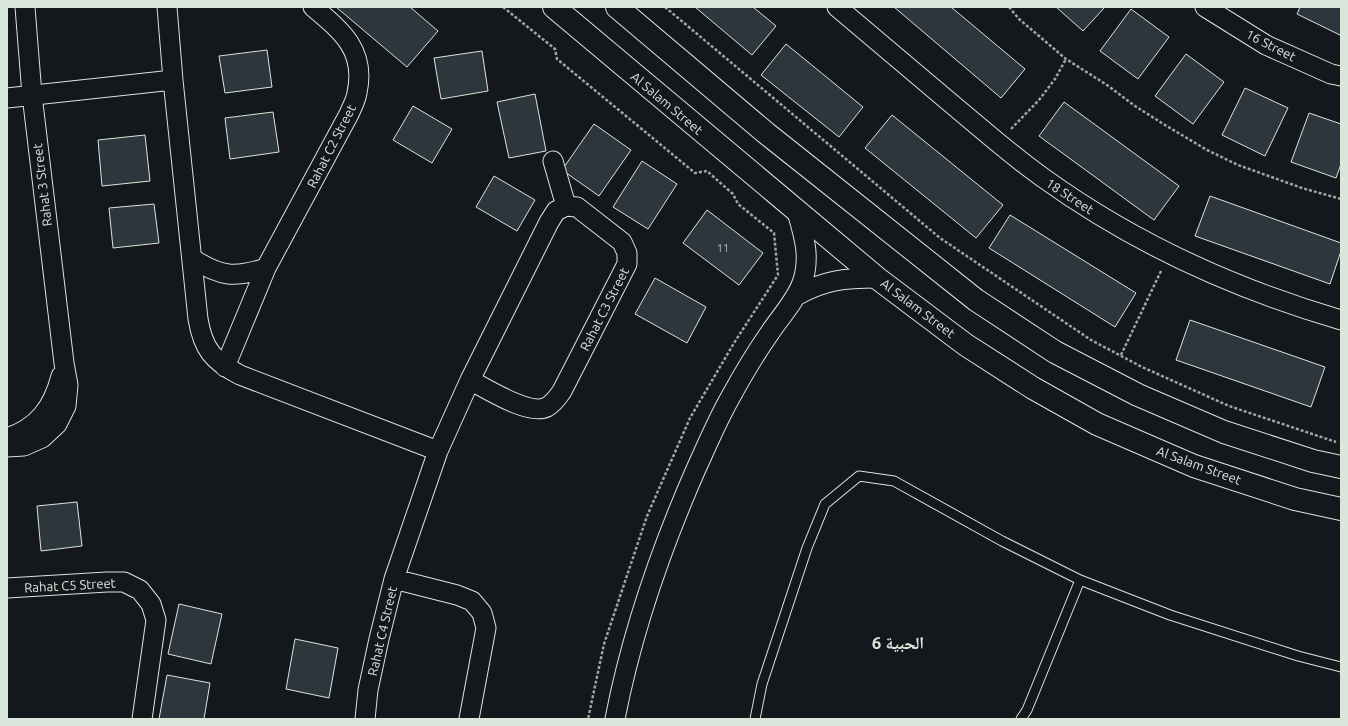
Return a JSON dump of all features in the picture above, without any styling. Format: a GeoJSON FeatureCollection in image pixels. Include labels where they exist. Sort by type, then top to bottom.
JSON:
{"type":"FeatureCollection","features":[{"type":"Feature","properties":{"kind":"street","name":"Rahat 3 Street"},"geometry":{"type":"LineString","coordinates":[[7,447],[24,446],[42,438],[57,424],[66,406],[68,385],[64,363],[32,95],[25,7]]}},
{"type":"Feature","properties":{"kind":"street"},"geometry":{"type":"LineString","coordinates":[[167,7],[173,80],[201,333],[206,346],[214,358],[225,367],[240,375],[438,451]]}},
{"type":"Feature","properties":{"kind":"street","name":"Rahat C2 Street"},"geometry":{"type":"LineString","coordinates":[[225,367],[266,268],[349,114],[357,95],[360,74],[356,54],[345,36],[313,7]]}},
{"type":"Feature","properties":{"kind":"street","name":"Al Salam Street"},"geometry":{"type":"LineString","coordinates":[[554,7],[877,278],[966,345],[1033,388],[1097,424],[1194,466],[1295,499],[1341,509]]}},
{"type":"Feature","properties":{"kind":"street"},"geometry":{"type":"LineString","coordinates":[[617,7],[766,133],[976,300],[1055,352],[1138,395],[1224,432],[1313,461],[1341,467]]}},
{"type":"Feature","properties":{"kind":"street","name":"18 Street"},"geometry":{"type":"LineString","coordinates":[[837,7],[997,142],[1042,177],[1104,218],[1169,254],[1237,285],[1306,310],[1341,320]]}},
{"type":"Feature","properties":{"kind":"street","name":"16 Street"},"geometry":{"type":"LineString","coordinates":[[1205,7],[1266,45],[1330,74],[1341,76]]}},
{"type":"Feature","properties":{"kind":"street"},"geometry":{"type":"LineString","coordinates":[[7,98],[173,80]]}},
{"type":"Feature","properties":{"kind":"street"},"geometry":{"type":"LineString","coordinates":[[394,579],[438,451],[470,380],[549,222],[556,211],[566,206],[554,161]]}},
{"type":"Feature","properties":{"kind":"street","name":"Rahat C3 Street"},"geometry":{"type":"LineString","coordinates":[[470,380],[524,407],[536,410],[547,408],[556,401],[562,391],[627,264],[627,253],[622,242],[577,207],[566,206]]}},
{"type":"Feature","properties":{"kind":"street"},"geometry":{"type":"LineString","coordinates":[[615,719],[632,643],[661,553],[678,510],[730,398],[769,333],[796,296],[804,276],[806,255],[805,240],[797,212]]}},
{"type":"Feature","properties":{"kind":"street"},"geometry":{"type":"LineString","coordinates":[[193,259],[215,271],[227,274],[240,275],[266,268]]}},
{"type":"Feature","properties":{"kind":"street"},"geometry":{"type":"LineString","coordinates":[[796,296],[809,288],[837,279],[877,278]]}},
{"type":"Feature","properties":{"kind":"street","name":"Rahat 3 Street"},"geometry":{"type":"LineString","coordinates":[[7,438],[17,435],[31,426],[43,415],[52,402],[58,387],[64,363]]}},
{"type":"Feature","properties":{"kind":"street","name":"Rahat C4 Street"},"geometry":{"type":"LineString","coordinates":[[365,719],[368,690],[394,579],[457,595],[472,601],[482,613],[486,628],[469,719]]}},
{"type":"Feature","properties":{"kind":"street","name":"Rahat C5 Street"},"geometry":{"type":"LineString","coordinates":[[7,588],[124,582],[140,590],[151,604],[156,620],[142,719]]}},
{"type":"Feature","properties":{"kind":"lane"},"geometry":{"type":"LineString","coordinates":[[755,719],[762,684],[807,548],[825,504],[858,476],[894,481],[996,537],[1080,580],[1170,615],[1298,656],[1341,667]]}},
{"type":"Feature","properties":{"kind":"lane"},"geometry":{"type":"LineString","coordinates":[[1021,719],[1027,710],[1080,580]]}},
{"type":"Feature","properties":{"kind":"path"},"geometry":{"type":"LineString","coordinates":[[503,7],[555,49],[557,59],[695,173],[707,171],[733,194],[738,204],[774,233],[778,275],[734,343],[690,418],[647,516],[604,644],[588,719]]}},
{"type":"Feature","properties":{"kind":"path"},"geometry":{"type":"LineString","coordinates":[[665,7],[940,238],[1091,340],[1142,367],[1229,406],[1341,443]]}},
{"type":"Feature","properties":{"kind":"path"},"geometry":{"type":"LineString","coordinates":[[1009,7],[1066,59],[1107,85],[1135,106],[1207,150],[1238,165],[1302,188],[1341,199]]}},
{"type":"Feature","properties":{"kind":"path"},"geometry":{"type":"LineString","coordinates":[[997,142],[1039,100],[1055,79],[1066,59]]}},
{"type":"Feature","properties":{"kind":"path"},"geometry":{"type":"LineString","coordinates":[[1121,355],[1169,254]]}},
{"type":"Feature","properties":{"kind":"building"},"geometry":{"type":"Polygon","coordinates":[[[336,7],[410,7],[438,31],[407,67],[336,7]]]}},
{"type":"Feature","properties":{"kind":"building"},"geometry":{"type":"Polygon","coordinates":[[[695,7],[753,7],[776,26],[752,55],[695,7]]]}},
{"type":"Feature","properties":{"kind":"building"},"geometry":{"type":"Polygon","coordinates":[[[894,7],[951,7],[1025,69],[1001,98],[894,7]]]}},
{"type":"Feature","properties":{"kind":"building"},"geometry":{"type":"Polygon","coordinates":[[[1056,7],[1105,7],[1083,31],[1056,7]]]}},
{"type":"Feature","properties":{"kind":"building"},"geometry":{"type":"Polygon","coordinates":[[[1300,7],[1341,7],[1340,35],[1297,14],[1300,7]]]}},
{"type":"Feature","properties":{"kind":"building"},"geometry":{"type":"Polygon","coordinates":[[[1131,9],[1169,37],[1138,79],[1100,51],[1131,9]]]}},
{"type":"Feature","properties":{"kind":"building"},"geometry":{"type":"Polygon","coordinates":[[[786,44],[863,107],[839,137],[761,75],[786,44]]]}},
{"type":"Feature","properties":{"kind":"building"},"geometry":{"type":"Polygon","coordinates":[[[267,50],[272,87],[225,93],[219,56],[267,50]]]}},
{"type":"Feature","properties":{"kind":"building"},"geometry":{"type":"Polygon","coordinates":[[[482,51],[488,91],[441,99],[434,58],[482,51]]]}},
{"type":"Feature","properties":{"kind":"building"},"geometry":{"type":"Polygon","coordinates":[[[1186,54],[1224,82],[1193,124],[1155,96],[1186,54]]]}},
{"type":"Feature","properties":{"kind":"building"},"geometry":{"type":"Polygon","coordinates":[[[1245,88],[1288,108],[1265,156],[1222,135],[1245,88]]]}},
{"type":"Feature","properties":{"kind":"building"},"geometry":{"type":"Polygon","coordinates":[[[535,94],[546,151],[509,158],[497,102],[535,94]]]}},
{"type":"Feature","properties":{"kind":"building"},"geometry":{"type":"Polygon","coordinates":[[[1064,102],[1179,186],[1154,220],[1039,136],[1064,102]]]}},
{"type":"Feature","properties":{"kind":"building"},"geometry":{"type":"Polygon","coordinates":[[[413,106],[452,129],[432,163],[393,140],[413,106]]]}},
{"type":"Feature","properties":{"kind":"building"},"geometry":{"type":"Polygon","coordinates":[[[273,112],[279,152],[230,159],[225,118],[273,112]]]}},
{"type":"Feature","properties":{"kind":"building"},"geometry":{"type":"Polygon","coordinates":[[[1309,113],[1341,124],[1341,164],[1336,178],[1291,162],[1309,113]]]}},
{"type":"Feature","properties":{"kind":"building"},"geometry":{"type":"Polygon","coordinates":[[[892,115],[1003,205],[976,238],[865,148],[892,115]]]}},
{"type":"Feature","properties":{"kind":"building"},"geometry":{"type":"Polygon","coordinates":[[[594,124],[631,150],[599,196],[562,170],[594,124]]]}},
{"type":"Feature","properties":{"kind":"building"},"geometry":{"type":"Polygon","coordinates":[[[145,135],[150,181],[102,186],[98,140],[145,135]]]}},
{"type":"Feature","properties":{"kind":"building"},"geometry":{"type":"Polygon","coordinates":[[[642,161],[677,184],[648,229],[613,207],[642,161]]]}},
{"type":"Feature","properties":{"kind":"building"},"geometry":{"type":"Polygon","coordinates":[[[494,176],[535,200],[517,231],[476,207],[494,176]]]}},
{"type":"Feature","properties":{"kind":"building"},"geometry":{"type":"Polygon","coordinates":[[[1210,196],[1341,243],[1341,251],[1330,284],[1195,236],[1210,196]]]}},
{"type":"Feature","properties":{"kind":"building"},"geometry":{"type":"Polygon","coordinates":[[[154,204],[159,243],[113,248],[109,208],[154,204]]]}},
{"type":"Feature","properties":{"kind":"building"},"geometry":{"type":"Polygon","coordinates":[[[707,210],[763,253],[739,285],[683,243],[707,210]]]}},
{"type":"Feature","properties":{"kind":"building"},"geometry":{"type":"Polygon","coordinates":[[[1010,215],[1136,293],[1115,327],[989,248],[1010,215]]]}},
{"type":"Feature","properties":{"kind":"building"},"geometry":{"type":"Polygon","coordinates":[[[655,278],[706,307],[687,343],[635,314],[655,278]]]}},
{"type":"Feature","properties":{"kind":"building"},"geometry":{"type":"Polygon","coordinates":[[[1190,320],[1325,367],[1311,407],[1176,360],[1190,320]]]}},
{"type":"Feature","properties":{"kind":"building"},"geometry":{"type":"Polygon","coordinates":[[[77,502],[82,546],[41,551],[37,506],[77,502]]]}},
{"type":"Feature","properties":{"kind":"building"},"geometry":{"type":"Polygon","coordinates":[[[179,604],[222,614],[211,664],[168,654],[179,604]]]}},
{"type":"Feature","properties":{"kind":"building"},"geometry":{"type":"Polygon","coordinates":[[[295,639],[338,648],[329,698],[286,689],[295,639]]]}},
{"type":"Feature","properties":{"kind":"building"},"geometry":{"type":"Polygon","coordinates":[[[167,675],[210,683],[204,719],[159,719],[167,675]]]}},
{"type":"Feature","properties":{"kind":"district","name":"الحبية 6"},"geometry":{"type":"Point","coordinates":[898,642]}}]}
